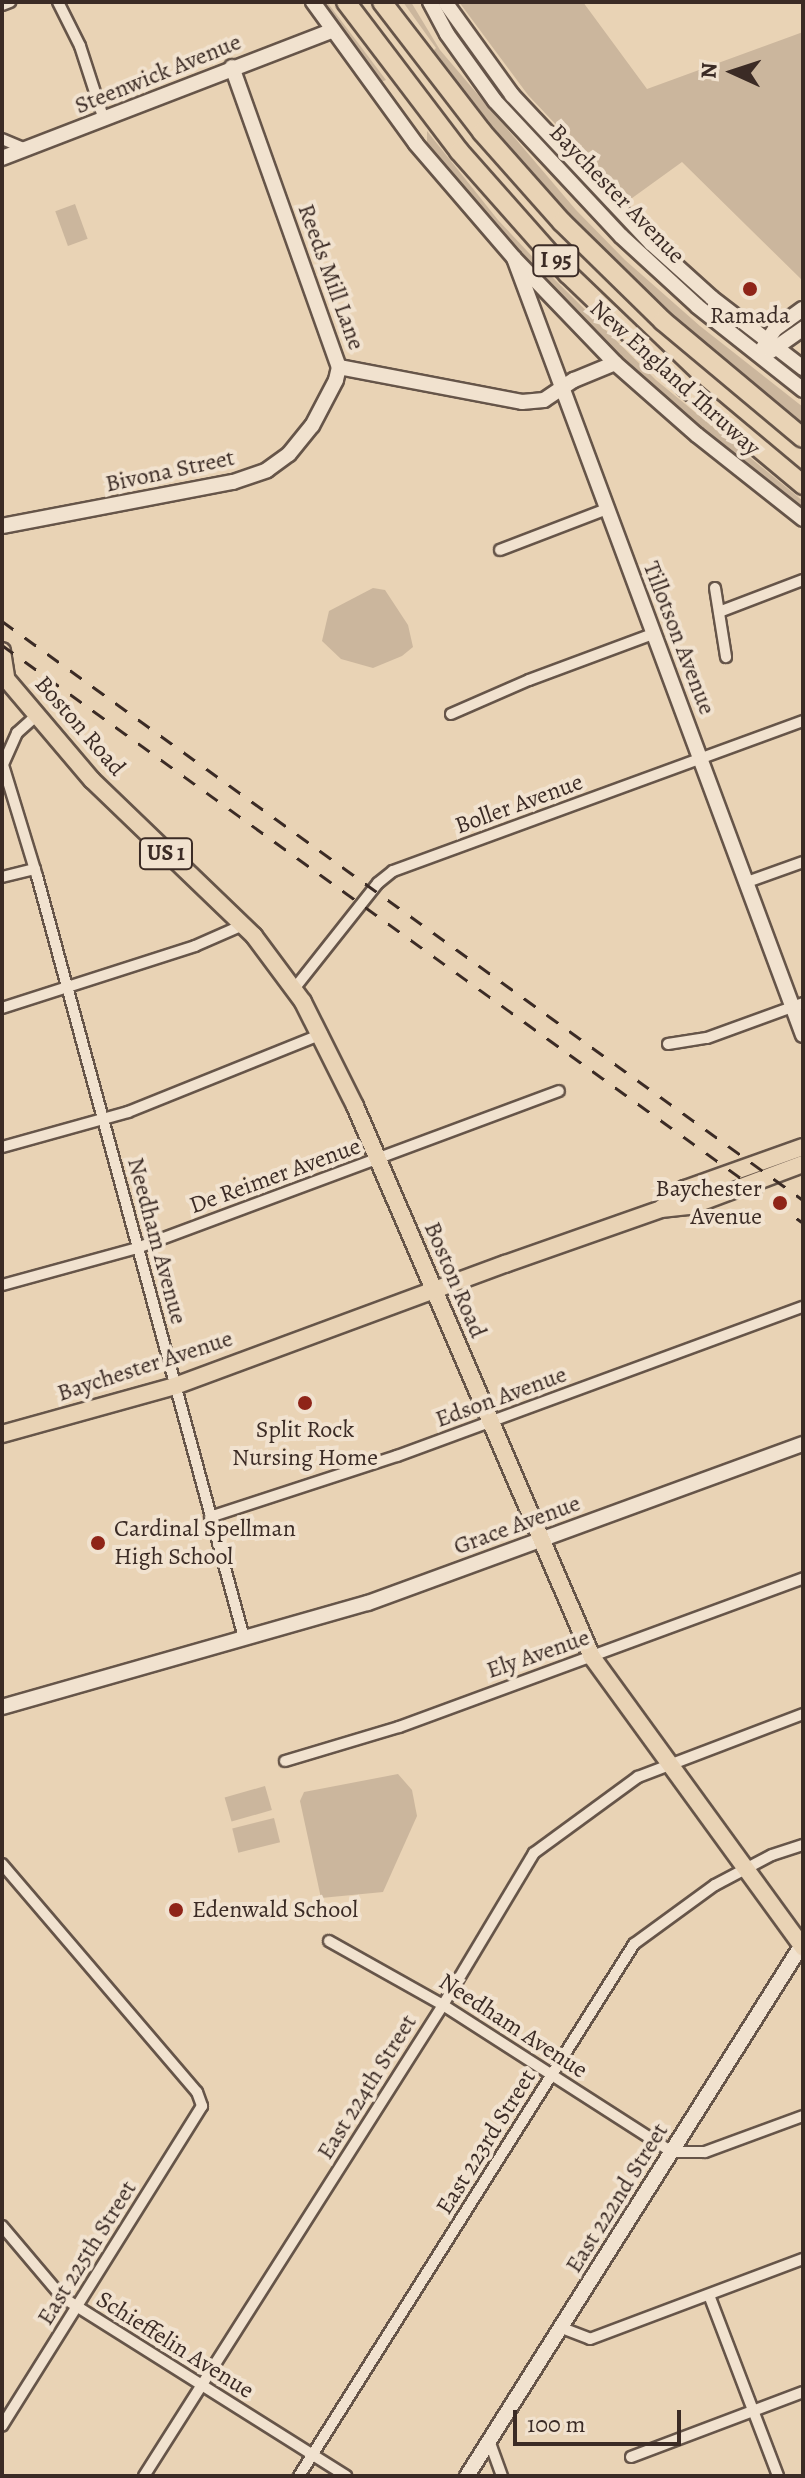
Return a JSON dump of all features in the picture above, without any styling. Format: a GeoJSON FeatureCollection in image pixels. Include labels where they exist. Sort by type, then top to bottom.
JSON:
{"type":"FeatureCollection","features":[{"type":"Feature","properties":{"kind":"highway","name":"New England Thruway"},"geometry":{"type":"LineString","coordinates":[[346,2],[459,151],[568,274],[686,387],[803,485]]}},
{"type":"Feature","properties":{"kind":"highway","name":"New England Thruway"},"geometry":{"type":"LineString","coordinates":[[382,2],[482,132],[562,222],[673,330],[803,438]]}},
{"type":"Feature","properties":{"kind":"main road","name":"Boston Road"},"geometry":{"type":"LineString","coordinates":[[2,651],[4,675],[37,715],[108,796],[243,925],[294,989],[322,1034],[592,1657],[803,1945]]}},
{"type":"Feature","properties":{"kind":"main road","name":"Baychester Avenue"},"geometry":{"type":"LineString","coordinates":[[661,1209],[685,1189],[803,1147]]}},
{"type":"Feature","properties":{"kind":"main road","name":"Baychester Avenue"},"geometry":{"type":"LineString","coordinates":[[2,1434],[175,1386],[661,1209],[691,1206],[803,1164]]}},
{"type":"Feature","properties":{"kind":"street"},"geometry":{"type":"LineString","coordinates":[[2,5],[10,2]]}},
{"type":"Feature","properties":{"kind":"street"},"geometry":{"type":"LineString","coordinates":[[58,2],[80,46],[104,120]]}},
{"type":"Feature","properties":{"kind":"street","name":"New England Thruway"},"geometry":{"type":"LineString","coordinates":[[313,2],[331,31],[416,144],[514,258],[615,363],[697,435],[803,519]]}},
{"type":"Feature","properties":{"kind":"street","name":"Baychester Avenue"},"geometry":{"type":"LineString","coordinates":[[430,2],[458,51],[522,132],[649,264],[803,390]]}},
{"type":"Feature","properties":{"kind":"street","name":"Baychester Avenue"},"geometry":{"type":"LineString","coordinates":[[445,2],[487,63],[538,125],[666,257],[803,368]]}},
{"type":"Feature","properties":{"kind":"street","name":"Steenwick Avenue"},"geometry":{"type":"LineString","coordinates":[[2,158],[331,31]]}},
{"type":"Feature","properties":{"kind":"street","name":"Reeds Mill Lane"},"geometry":{"type":"LineString","coordinates":[[232,67],[339,367],[522,402],[544,400],[574,380],[615,363]]}},
{"type":"Feature","properties":{"kind":"street"},"geometry":{"type":"LineString","coordinates":[[2,139],[27,150]]}},
{"type":"Feature","properties":{"kind":"street","name":"Tillotson Avenue"},"geometry":{"type":"LineString","coordinates":[[514,258],[747,882],[798,1005],[803,1035]]}},
{"type":"Feature","properties":{"kind":"street"},"geometry":{"type":"LineString","coordinates":[[772,344],[775,329],[803,309]]}},
{"type":"Feature","properties":{"kind":"street"},"geometry":{"type":"LineString","coordinates":[[760,356],[772,344],[803,329]]}},
{"type":"Feature","properties":{"kind":"street","name":"Bivona Street"},"geometry":{"type":"LineString","coordinates":[[2,526],[233,482],[267,470],[289,454],[312,426],[336,380],[339,367]]}},
{"type":"Feature","properties":{"kind":"street"},"geometry":{"type":"LineString","coordinates":[[500,550],[607,509]]}},
{"type":"Feature","properties":{"kind":"street"},"geometry":{"type":"LineString","coordinates":[[719,612],[803,580]]}},
{"type":"Feature","properties":{"kind":"street"},"geometry":{"type":"LineString","coordinates":[[715,588],[726,657]]}},
{"type":"Feature","properties":{"kind":"street"},"geometry":{"type":"LineString","coordinates":[[451,714],[529,680],[653,634]]}},
{"type":"Feature","properties":{"kind":"street","name":"Needham Avenue"},"geometry":{"type":"LineString","coordinates":[[37,715],[17,733],[3,765],[35,869],[244,1638]]}},
{"type":"Feature","properties":{"kind":"street","name":"Boller Avenue"},"geometry":{"type":"LineString","coordinates":[[294,989],[378,883],[393,871],[803,721]]}},
{"type":"Feature","properties":{"kind":"street"},"geometry":{"type":"LineString","coordinates":[[747,882],[803,862]]}},
{"type":"Feature","properties":{"kind":"street"},"geometry":{"type":"LineString","coordinates":[[2,877],[35,869]]}},
{"type":"Feature","properties":{"kind":"street"},"geometry":{"type":"LineString","coordinates":[[2,1008],[195,946],[243,925]]}},
{"type":"Feature","properties":{"kind":"street"},"geometry":{"type":"LineString","coordinates":[[668,1044],[707,1038],[798,1005]]}},
{"type":"Feature","properties":{"kind":"street"},"geometry":{"type":"LineString","coordinates":[[2,1147],[101,1120],[322,1034]]}},
{"type":"Feature","properties":{"kind":"street","name":"De Reimer Avenue"},"geometry":{"type":"LineString","coordinates":[[2,1285],[137,1248],[559,1091]]}},
{"type":"Feature","properties":{"kind":"street","name":"Edson Avenue"},"geometry":{"type":"LineString","coordinates":[[210,1517],[279,1497],[491,1422],[803,1307]]}},
{"type":"Feature","properties":{"kind":"street","name":"Grace Avenue"},"geometry":{"type":"LineString","coordinates":[[244,1638],[368,1603],[803,1444]]}},
{"type":"Feature","properties":{"kind":"street","name":"Ely Avenue"},"geometry":{"type":"LineString","coordinates":[[285,1761],[399,1727],[803,1578]]}},
{"type":"Feature","properties":{"kind":"street"},"geometry":{"type":"LineString","coordinates":[[2,1707],[244,1638]]}},
{"type":"Feature","properties":{"kind":"street","name":"East 224th Street"},"geometry":{"type":"LineString","coordinates":[[144,2476],[443,2005],[534,1853],[638,1777],[803,1714]]}},
{"type":"Feature","properties":{"kind":"street","name":"East 223rd Street"},"geometry":{"type":"LineString","coordinates":[[299,2476],[634,1944],[715,1885],[772,1855],[803,1845]]}},
{"type":"Feature","properties":{"kind":"street","name":"East 225th Street"},"geometry":{"type":"LineString","coordinates":[[2,1864],[201,2100],[198,2114],[2,2426]]}},
{"type":"Feature","properties":{"kind":"street","name":"Needham Avenue"},"geometry":{"type":"LineString","coordinates":[[329,1941],[443,2005],[672,2152]]}},
{"type":"Feature","properties":{"kind":"street","name":"East 222nd Street"},"geometry":{"type":"LineString","coordinates":[[467,2476],[803,1945]]}},
{"type":"Feature","properties":{"kind":"street"},"geometry":{"type":"LineString","coordinates":[[672,2152],[705,2152],[803,2116]]}},
{"type":"Feature","properties":{"kind":"street","name":"Schieffelin Avenue"},"geometry":{"type":"LineString","coordinates":[[2,2226],[62,2297],[346,2476]]}},
{"type":"Feature","properties":{"kind":"street"},"geometry":{"type":"LineString","coordinates":[[562,2328],[590,2339],[803,2259]]}},
{"type":"Feature","properties":{"kind":"street"},"geometry":{"type":"LineString","coordinates":[[709,2295],[778,2476]]}},
{"type":"Feature","properties":{"kind":"street"},"geometry":{"type":"LineString","coordinates":[[631,2457],[803,2392]]}},
{"type":"Feature","properties":{"kind":"street"},"geometry":{"type":"LineString","coordinates":[[490,2443],[502,2476]]}},
{"type":"Feature","properties":{"kind":"shaded area"},"geometry":{"type":"Polygon","coordinates":[[[319,2],[327,2],[386,80],[381,82],[319,2]]]}},
{"type":"Feature","properties":{"kind":"shaded area"},"geometry":{"type":"Polygon","coordinates":[[[403,2],[411,2],[440,50],[576,210],[625,260],[700,326],[803,407],[803,424],[680,323],[559,205],[431,53],[436,48],[403,2]]]}},
{"type":"Feature","properties":{"kind":"shaded area"},"geometry":{"type":"Polygon","coordinates":[[[459,2],[583,2],[647,89],[803,32],[803,281],[682,162],[628,201],[528,95],[459,2]]]}},
{"type":"Feature","properties":{"kind":"shaded area"},"geometry":{"type":"Polygon","coordinates":[[[427,131],[498,220],[543,268],[656,380],[803,501],[803,509],[719,445],[577,316],[427,147],[427,131]]]}},
{"type":"Feature","properties":{"kind":"shaded area"},"geometry":{"type":"Polygon","coordinates":[[[75,204],[88,239],[68,246],[55,211],[75,204]]]}},
{"type":"Feature","properties":{"kind":"shaded area"},"geometry":{"type":"Polygon","coordinates":[[[373,588],[385,590],[408,625],[413,647],[402,656],[373,668],[341,659],[322,641],[329,611],[373,588]]]}},
{"type":"Feature","properties":{"kind":"shaded area"},"geometry":{"type":"Polygon","coordinates":[[[398,1774],[412,1790],[417,1816],[383,1892],[321,1898],[300,1801],[304,1792],[398,1774]]]}},
{"type":"Feature","properties":{"kind":"shaded area"},"geometry":{"type":"Polygon","coordinates":[[[265,1786],[272,1810],[232,1822],[225,1798],[265,1786]]]}},
{"type":"Feature","properties":{"kind":"shaded area"},"geometry":{"type":"Polygon","coordinates":[[[274,1818],[280,1842],[238,1853],[232,1828],[274,1818]]]}},
{"type":"Feature","properties":{"kind":"railway"},"geometry":{"type":"LineString","coordinates":[[2,621],[803,1200]]}},
{"type":"Feature","properties":{"kind":"railway"},"geometry":{"type":"LineString","coordinates":[[2,645],[803,1223]]}},
{"type":"Feature","properties":{"kind":"place","name":"Ramada"},"geometry":{"type":"Point","coordinates":[750,289]}},
{"type":"Feature","properties":{"kind":"place","name":"Baychester Avenue"},"geometry":{"type":"Point","coordinates":[780,1203]}},
{"type":"Feature","properties":{"kind":"place","name":"Split Rock Nursing Home"},"geometry":{"type":"Point","coordinates":[305,1403]}},
{"type":"Feature","properties":{"kind":"place","name":"Cardinal Spellman High School"},"geometry":{"type":"Point","coordinates":[98,1543]}},
{"type":"Feature","properties":{"kind":"place","name":"Edenwald School"},"geometry":{"type":"Point","coordinates":[176,1910]}}]}
